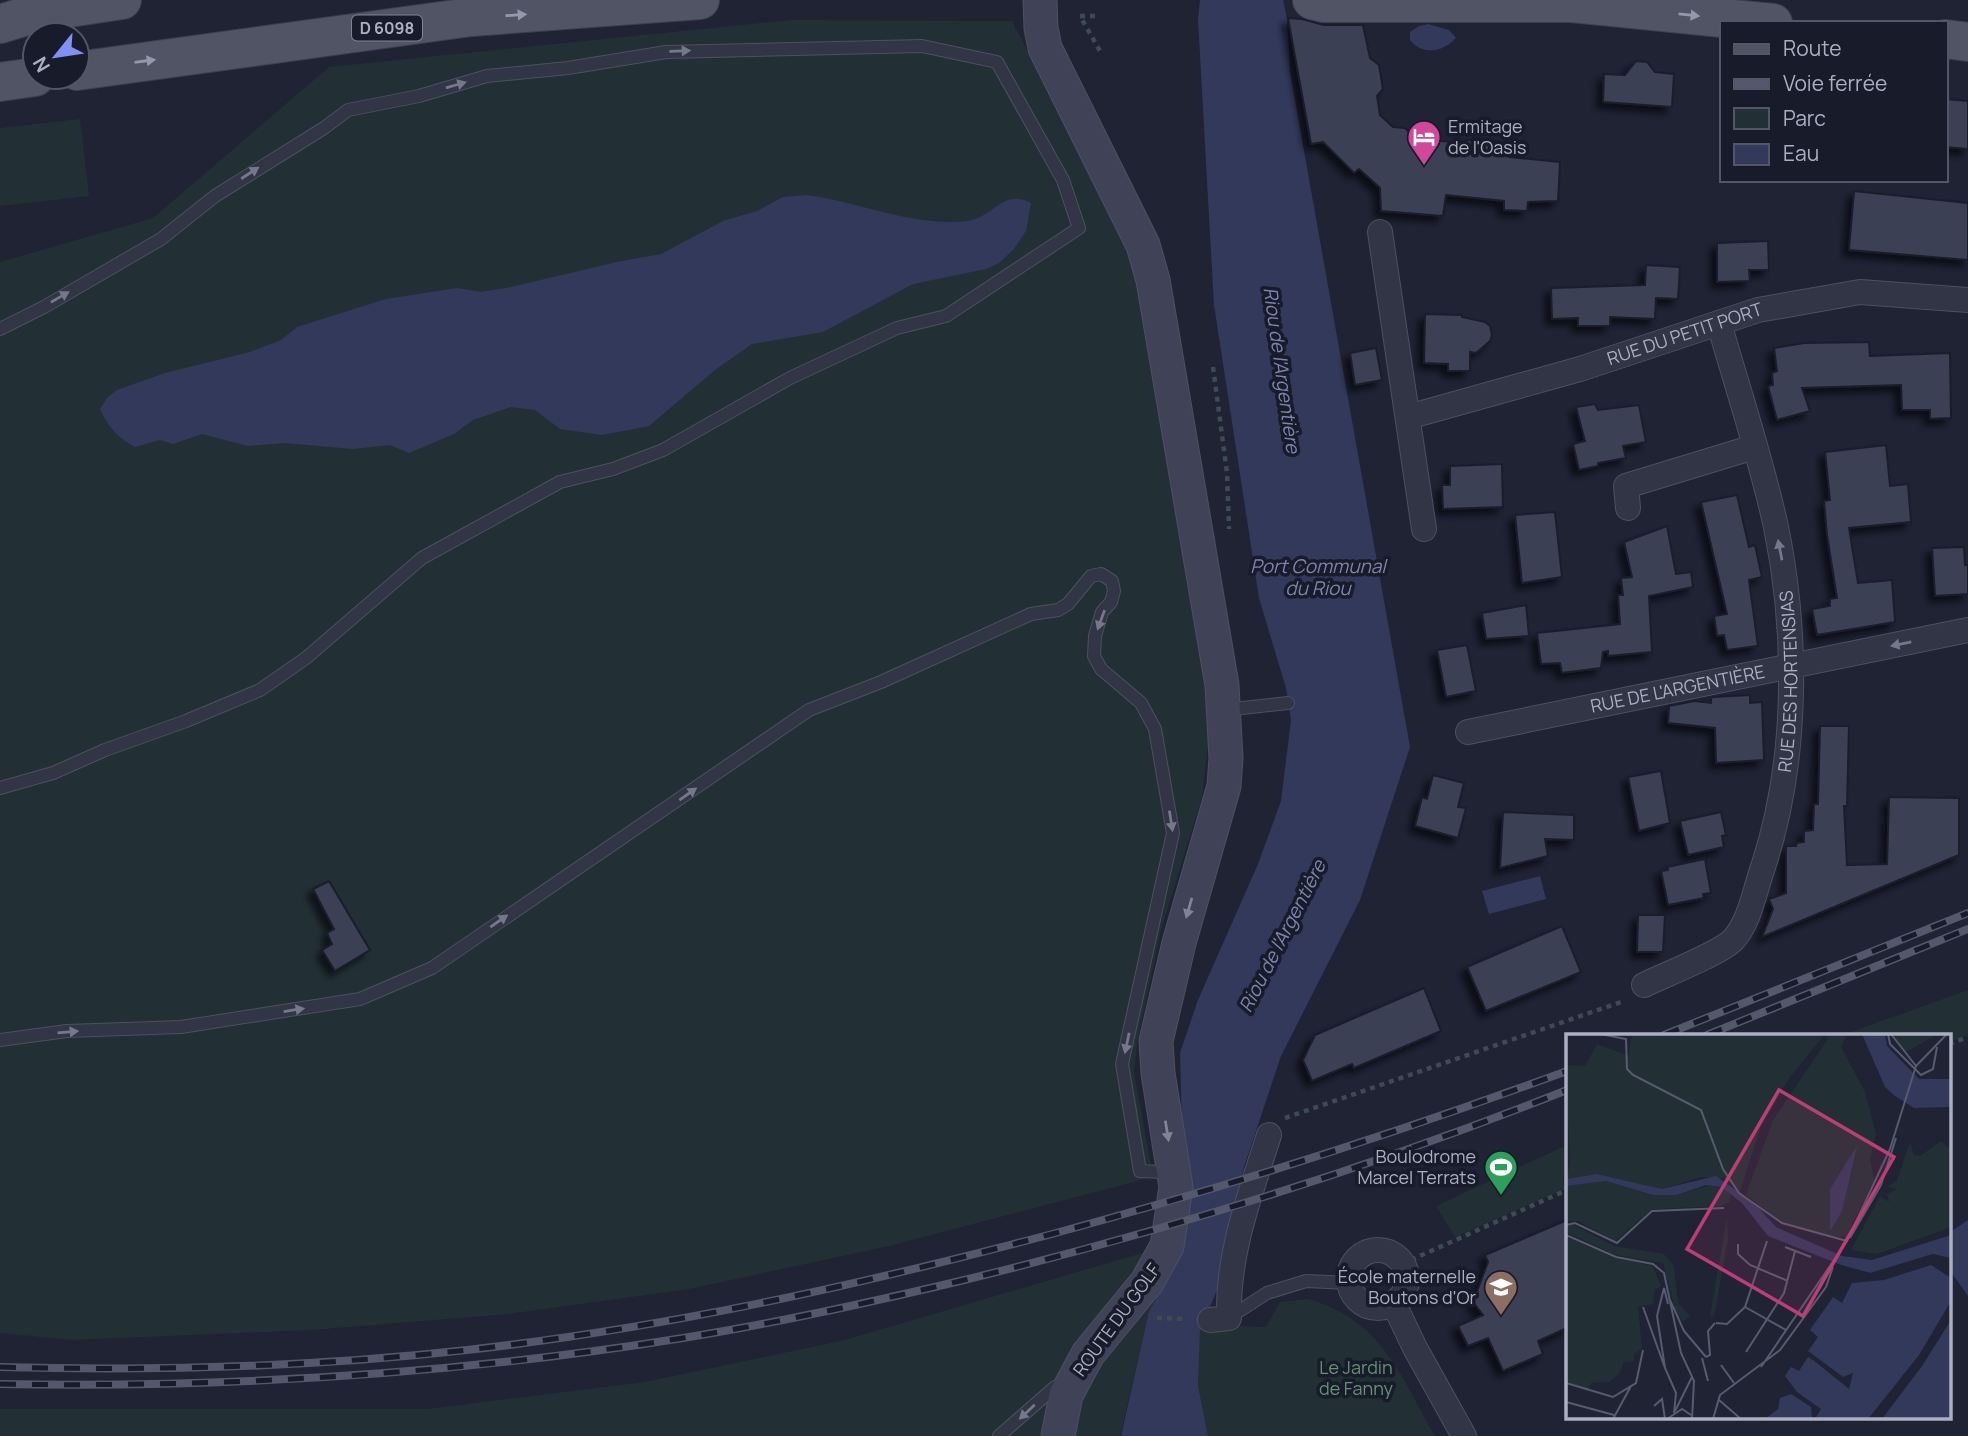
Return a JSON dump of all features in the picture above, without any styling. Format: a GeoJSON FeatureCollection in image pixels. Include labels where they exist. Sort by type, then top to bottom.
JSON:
{"type":"FeatureCollection","features":[{"type":"Feature","properties":{"kind":"main road"},"geometry":{"type":"LineString","coordinates":[[0,24],[36,13],[122,0]]}},
{"type":"Feature","properties":{"kind":"main road","name":"D 6098"},"geometry":{"type":"LineString","coordinates":[[91,69],[441,11],[471,17],[700,0]]}},
{"type":"Feature","properties":{"kind":"main road"},"geometry":{"type":"LineString","coordinates":[[1312,0],[1324,3],[1572,3],[1753,21]]}},
{"type":"Feature","properties":{"kind":"main road"},"geometry":{"type":"LineString","coordinates":[[1947,39],[1968,41]]}},
{"type":"Feature","properties":{"kind":"main road"},"geometry":{"type":"LineString","coordinates":[[0,82],[21,79]]}},
{"type":"Feature","properties":{"kind":"street","name":"ROUTE DU GOLF"},"geometry":{"type":"LineString","coordinates":[[1040,0],[1045,48],[1143,246],[1153,280],[1222,685],[1224,716],[1224,786],[1179,943],[1156,1041],[1158,1073],[1177,1187],[1167,1246],[1147,1282],[1088,1354],[1066,1395],[1058,1436]]}},
{"type":"Feature","properties":{"kind":"street"},"geometry":{"type":"LineString","coordinates":[[1380,232],[1424,529]]}},
{"type":"Feature","properties":{"kind":"street","name":"RUE DU PETIT PORT"},"geometry":{"type":"LineString","coordinates":[[1408,417],[1591,366],[1758,310],[1860,292],[1968,300]]}},
{"type":"Feature","properties":{"kind":"street","name":"RUE DES HORTENSIAS"},"geometry":{"type":"LineString","coordinates":[[1644,985],[1717,950],[1731,942],[1740,932],[1767,855],[1778,812],[1786,762],[1792,666],[1783,568],[1775,524],[1719,323]]}},
{"type":"Feature","properties":{"kind":"street"},"geometry":{"type":"LineString","coordinates":[[1628,508],[1626,486],[1754,447]]}},
{"type":"Feature","properties":{"kind":"street","name":"RUE DE L'ARGENTIÈRE"},"geometry":{"type":"LineString","coordinates":[[1468,732],[1968,631]]}},
{"type":"Feature","properties":{"kind":"street"},"geometry":{"type":"LineString","coordinates":[[1219,1319],[1228,1290],[1238,1231],[1269,1135]]}},
{"type":"Feature","properties":{"kind":"street"},"geometry":{"type":"LineString","coordinates":[[1372,1251],[1388,1252],[1402,1264],[1407,1275],[1406,1288],[1400,1299],[1380,1308],[1369,1307],[1359,1301],[1350,1283],[1350,1272],[1362,1255],[1372,1251]]}},
{"type":"Feature","properties":{"kind":"street"},"geometry":{"type":"LineString","coordinates":[[1394,1304],[1464,1436]]}},
{"type":"Feature","properties":{"kind":"lane"},"geometry":{"type":"LineString","coordinates":[[0,329],[44,307],[162,239],[215,196],[348,110],[419,96],[487,76],[568,68],[666,52],[922,46],[998,62],[1063,180],[1079,228],[946,316],[897,328],[790,378],[663,450],[613,469],[560,482],[422,558],[306,658],[260,690],[186,721],[105,750],[54,773],[0,788]]}},
{"type":"Feature","properties":{"kind":"lane"},"geometry":{"type":"LineString","coordinates":[[0,1040],[66,1031],[181,1027],[347,1001],[372,994],[432,968],[808,710],[881,682],[1031,614],[1058,610],[1068,604],[1091,576],[1101,574],[1112,581],[1115,590],[1111,602],[1102,612],[1095,636],[1094,656],[1101,669],[1141,703],[1155,729],[1173,833],[1122,1064],[1140,1171],[1173,1170]]}},
{"type":"Feature","properties":{"kind":"lane"},"geometry":{"type":"LineString","coordinates":[[1224,716],[1288,703]]}},
{"type":"Feature","properties":{"kind":"lane"},"geometry":{"type":"LineString","coordinates":[[1219,1319],[1267,1293],[1306,1280],[1350,1283]]}},
{"type":"Feature","properties":{"kind":"lane"},"geometry":{"type":"LineString","coordinates":[[999,1436],[1055,1387]]}},
{"type":"Feature","properties":{"kind":"path"},"geometry":{"type":"LineString","coordinates":[[1095,16],[1080,16],[1100,51]]}},
{"type":"Feature","properties":{"kind":"path"},"geometry":{"type":"LineString","coordinates":[[1213,367],[1227,473],[1229,533]]}},
{"type":"Feature","properties":{"kind":"path"},"geometry":{"type":"LineString","coordinates":[[1269,1135],[1274,1122],[1633,998],[1644,985]]}},
{"type":"Feature","properties":{"kind":"path"},"geometry":{"type":"LineString","coordinates":[[1951,1043],[1968,1037]]}},
{"type":"Feature","properties":{"kind":"path"},"geometry":{"type":"LineString","coordinates":[[1402,1264],[1566,1190]]}},
{"type":"Feature","properties":{"kind":"path"},"geometry":{"type":"LineString","coordinates":[[1156,1318],[1219,1319]]}},
{"type":"Feature","properties":{"kind":"green space"},"geometry":{"type":"Polygon","coordinates":[[[791,20],[1012,21],[1133,254],[1213,701],[1202,797],[1161,930],[1137,1043],[1134,1072],[1153,1177],[889,1246],[689,1289],[508,1314],[311,1330],[71,1340],[0,1333],[0,262],[153,218],[329,67],[791,20]]]}},
{"type":"Feature","properties":{"kind":"green space"},"geometry":{"type":"Polygon","coordinates":[[[80,119],[89,196],[0,206],[0,128],[80,119]]]}},
{"type":"Feature","properties":{"kind":"green space"},"geometry":{"type":"Polygon","coordinates":[[[1968,990],[1968,1035],[1951,1041],[1951,1034],[1846,1034],[1968,990]]]}},
{"type":"Feature","properties":{"kind":"green space","name":"Boulodrome Marcel Terrats"},"geometry":{"type":"Polygon","coordinates":[[[1566,1145],[1566,1188],[1455,1237],[1436,1206],[1566,1145]]]}},
{"type":"Feature","properties":{"kind":"green space"},"geometry":{"type":"Polygon","coordinates":[[[1149,1251],[1166,1282],[1149,1311],[1120,1436],[0,1436],[0,1409],[427,1409],[645,1382],[845,1340],[1149,1251]]]}},
{"type":"Feature","properties":{"kind":"green space","name":"Le Jardin de Fanny"},"geometry":{"type":"Polygon","coordinates":[[[1308,1299],[1333,1308],[1371,1335],[1399,1371],[1435,1436],[1208,1436],[1198,1386],[1200,1330],[1203,1325],[1266,1327],[1280,1302],[1308,1299]]]}},
{"type":"Feature","properties":{"kind":"water","name":"Port Communal du Riou"},"geometry":{"type":"Polygon","coordinates":[[[1200,0],[1283,0],[1287,19],[1290,72],[1410,747],[1360,900],[1281,1056],[1244,1167],[1217,1290],[1200,1331],[1198,1386],[1208,1436],[1121,1436],[1149,1311],[1166,1282],[1177,1242],[1182,1129],[1180,1053],[1198,1000],[1258,864],[1281,801],[1291,720],[1286,688],[1259,598],[1214,305],[1198,19],[1200,0]]]}},
{"type":"Feature","properties":{"kind":"water"},"geometry":{"type":"Polygon","coordinates":[[[1428,24],[1449,30],[1456,38],[1439,49],[1427,50],[1415,45],[1410,40],[1410,32],[1428,24]]]}},
{"type":"Feature","properties":{"kind":"water"},"geometry":{"type":"Polygon","coordinates":[[[806,195],[906,217],[947,222],[976,219],[1013,199],[1031,203],[1026,231],[1013,250],[999,263],[986,269],[913,284],[823,332],[752,344],[715,370],[649,426],[602,435],[560,429],[535,410],[511,407],[473,420],[454,434],[409,453],[390,445],[353,449],[285,443],[248,446],[202,434],[173,444],[160,440],[135,447],[114,431],[100,409],[107,398],[117,390],[165,373],[250,352],[281,340],[297,327],[386,299],[457,288],[481,292],[661,254],[723,221],[757,211],[783,197],[806,195]]]}},
{"type":"Feature","properties":{"kind":"water"},"geometry":{"type":"Polygon","coordinates":[[[1540,876],[1546,899],[1489,914],[1482,891],[1540,876]]]}},
{"type":"Feature","properties":{"kind":"water"},"geometry":{"type":"Polygon","coordinates":[[[1968,1220],[1968,1296],[1951,1272],[1951,1232],[1968,1220]]]}},
{"type":"Feature","properties":{"kind":"building"},"geometry":{"type":"Polygon","coordinates":[[[1288,18],[1324,25],[1363,25],[1370,58],[1379,65],[1383,89],[1377,96],[1380,115],[1393,127],[1405,128],[1416,139],[1511,144],[1510,157],[1560,162],[1558,201],[1528,202],[1527,211],[1504,210],[1504,201],[1446,195],[1443,216],[1381,211],[1380,188],[1359,169],[1354,173],[1323,142],[1311,144],[1288,18]]]}},
{"type":"Feature","properties":{"kind":"building"},"geometry":{"type":"Polygon","coordinates":[[[1636,61],[1647,62],[1655,72],[1674,74],[1672,107],[1603,102],[1604,74],[1625,75],[1636,61]]]}},
{"type":"Feature","properties":{"kind":"building"},"geometry":{"type":"Polygon","coordinates":[[[1947,99],[1968,101],[1968,149],[1947,147],[1947,99]]]}},
{"type":"Feature","properties":{"kind":"building"},"geometry":{"type":"Polygon","coordinates":[[[1854,191],[1968,203],[1968,260],[1849,250],[1854,191]]]}},
{"type":"Feature","properties":{"kind":"building"},"geometry":{"type":"Polygon","coordinates":[[[1768,241],[1769,270],[1749,270],[1750,281],[1717,282],[1717,243],[1768,241]]]}},
{"type":"Feature","properties":{"kind":"building"},"geometry":{"type":"Polygon","coordinates":[[[1646,265],[1680,267],[1678,299],[1656,298],[1655,319],[1610,317],[1610,326],[1578,326],[1578,318],[1552,319],[1551,288],[1645,285],[1646,265]]]}},
{"type":"Feature","properties":{"kind":"building"},"geometry":{"type":"Polygon","coordinates":[[[1425,314],[1462,315],[1490,326],[1490,341],[1476,353],[1470,352],[1470,371],[1448,371],[1448,364],[1424,363],[1425,314]]]}},
{"type":"Feature","properties":{"kind":"building"},"geometry":{"type":"Polygon","coordinates":[[[1869,342],[1870,356],[1950,353],[1951,418],[1930,419],[1930,410],[1902,410],[1901,385],[1802,388],[1810,411],[1777,420],[1768,386],[1773,385],[1772,373],[1777,371],[1774,348],[1804,343],[1869,342]]]}},
{"type":"Feature","properties":{"kind":"building"},"geometry":{"type":"Polygon","coordinates":[[[1376,348],[1382,380],[1355,385],[1350,353],[1376,348]]]}},
{"type":"Feature","properties":{"kind":"building"},"geometry":{"type":"Polygon","coordinates":[[[1595,404],[1598,410],[1639,405],[1646,442],[1623,446],[1626,458],[1579,470],[1573,444],[1585,441],[1576,407],[1595,404]]]}},
{"type":"Feature","properties":{"kind":"building"},"geometry":{"type":"Polygon","coordinates":[[[1886,445],[1890,486],[1908,484],[1911,522],[1849,528],[1858,583],[1892,580],[1895,622],[1817,635],[1812,609],[1830,606],[1830,599],[1837,598],[1824,501],[1830,500],[1825,452],[1886,445]]]}},
{"type":"Feature","properties":{"kind":"building"},"geometry":{"type":"Polygon","coordinates":[[[1502,464],[1503,507],[1443,509],[1442,485],[1450,485],[1450,466],[1502,464]]]}},
{"type":"Feature","properties":{"kind":"building"},"geometry":{"type":"Polygon","coordinates":[[[1737,495],[1749,547],[1755,545],[1762,577],[1749,580],[1758,646],[1727,650],[1724,635],[1717,636],[1714,616],[1727,614],[1701,502],[1737,495]]]}},
{"type":"Feature","properties":{"kind":"building"},"geometry":{"type":"Polygon","coordinates":[[[1555,512],[1562,577],[1522,583],[1515,515],[1555,512]]]}},
{"type":"Feature","properties":{"kind":"building"},"geometry":{"type":"Polygon","coordinates":[[[1667,526],[1676,574],[1691,572],[1693,587],[1649,596],[1652,652],[1608,656],[1608,651],[1603,652],[1601,668],[1562,673],[1560,663],[1541,664],[1537,633],[1620,624],[1618,595],[1623,595],[1621,578],[1632,577],[1624,542],[1667,526]]]}},
{"type":"Feature","properties":{"kind":"building"},"geometry":{"type":"Polygon","coordinates":[[[1964,547],[1965,565],[1968,565],[1968,594],[1935,596],[1932,548],[1964,547]]]}},
{"type":"Feature","properties":{"kind":"building"},"geometry":{"type":"Polygon","coordinates":[[[1526,605],[1529,636],[1486,639],[1482,613],[1526,605]]]}},
{"type":"Feature","properties":{"kind":"building"},"geometry":{"type":"Polygon","coordinates":[[[1467,645],[1476,691],[1446,697],[1437,650],[1467,645]]]}},
{"type":"Feature","properties":{"kind":"building"},"geometry":{"type":"Polygon","coordinates":[[[1750,695],[1750,703],[1762,702],[1764,760],[1716,763],[1715,728],[1668,723],[1669,706],[1694,701],[1711,703],[1713,697],[1750,695]]]}},
{"type":"Feature","properties":{"kind":"building"},"geometry":{"type":"Polygon","coordinates":[[[1820,726],[1849,726],[1847,806],[1844,806],[1847,865],[1887,864],[1889,797],[1959,798],[1959,855],[1762,937],[1773,909],[1769,899],[1786,893],[1786,846],[1796,846],[1797,843],[1804,842],[1804,831],[1813,830],[1814,804],[1818,804],[1820,726]]]}},
{"type":"Feature","properties":{"kind":"building"},"geometry":{"type":"Polygon","coordinates":[[[1661,771],[1670,823],[1639,831],[1628,777],[1661,771]]]}},
{"type":"Feature","properties":{"kind":"building"},"geometry":{"type":"Polygon","coordinates":[[[1433,775],[1464,783],[1458,807],[1466,808],[1458,838],[1415,826],[1422,797],[1427,799],[1433,775]]]}},
{"type":"Feature","properties":{"kind":"building"},"geometry":{"type":"Polygon","coordinates":[[[1503,812],[1574,815],[1574,840],[1545,839],[1548,856],[1500,868],[1503,812]]]}},
{"type":"Feature","properties":{"kind":"building"},"geometry":{"type":"Polygon","coordinates":[[[1721,812],[1726,835],[1722,836],[1724,847],[1688,855],[1680,821],[1721,812]]]}},
{"type":"Feature","properties":{"kind":"building"},"geometry":{"type":"Polygon","coordinates":[[[1705,859],[1711,893],[1703,894],[1704,898],[1668,905],[1661,871],[1668,870],[1667,867],[1705,859]]]}},
{"type":"Feature","properties":{"kind":"building"},"geometry":{"type":"Polygon","coordinates":[[[329,881],[370,950],[335,971],[322,950],[332,944],[327,933],[334,929],[313,889],[329,881]]]}},
{"type":"Feature","properties":{"kind":"building"},"geometry":{"type":"Polygon","coordinates":[[[1638,915],[1665,915],[1663,952],[1637,952],[1638,915]]]}},
{"type":"Feature","properties":{"kind":"building"},"geometry":{"type":"Polygon","coordinates":[[[1562,926],[1581,972],[1486,1011],[1467,967],[1562,926]]]}},
{"type":"Feature","properties":{"kind":"building"},"geometry":{"type":"Polygon","coordinates":[[[1424,988],[1441,1031],[1354,1068],[1352,1064],[1312,1081],[1303,1060],[1315,1035],[1424,988]]]}},
{"type":"Feature","properties":{"kind":"building"},"geometry":{"type":"Polygon","coordinates":[[[1566,1220],[1566,1328],[1538,1341],[1543,1354],[1503,1371],[1488,1338],[1468,1346],[1458,1326],[1483,1315],[1473,1302],[1488,1262],[1485,1255],[1566,1220]]]}},
{"type":"Feature","properties":{"kind":"railway"},"geometry":{"type":"LineString","coordinates":[[1666,1034],[1968,913]]}},
{"type":"Feature","properties":{"kind":"railway"},"geometry":{"type":"LineString","coordinates":[[1709,1034],[1968,929]]}},
{"type":"Feature","properties":{"kind":"railway"},"geometry":{"type":"LineString","coordinates":[[0,1367],[175,1368],[409,1356],[541,1341],[688,1317],[907,1271],[1117,1216],[1376,1137],[1566,1071]]}},
{"type":"Feature","properties":{"kind":"railway"},"geometry":{"type":"LineString","coordinates":[[0,1384],[171,1384],[343,1376],[513,1361],[753,1326],[960,1281],[1191,1219],[1343,1172],[1566,1090]]}},
{"type":"Feature","properties":{"kind":"place","name":"Ermitage de l'Oasis"},"geometry":{"type":"Point","coordinates":[1424,167]}},
{"type":"Feature","properties":{"kind":"place","name":"Boulodrome Marcel Terrats"},"geometry":{"type":"Point","coordinates":[1501,1197]}},
{"type":"Feature","properties":{"kind":"place","name":"École maternelle Boutons d'Or"},"geometry":{"type":"Point","coordinates":[1501,1317]}},
{"type":"Feature","properties":{"kind":"water label","name":"Riou de l'Argentière"},"geometry":{"type":"Point","coordinates":[1282,370]}},
{"type":"Feature","properties":{"kind":"water label","name":"Riou de l'Argentière"},"geometry":{"type":"Point","coordinates":[1282,936]}}]}
